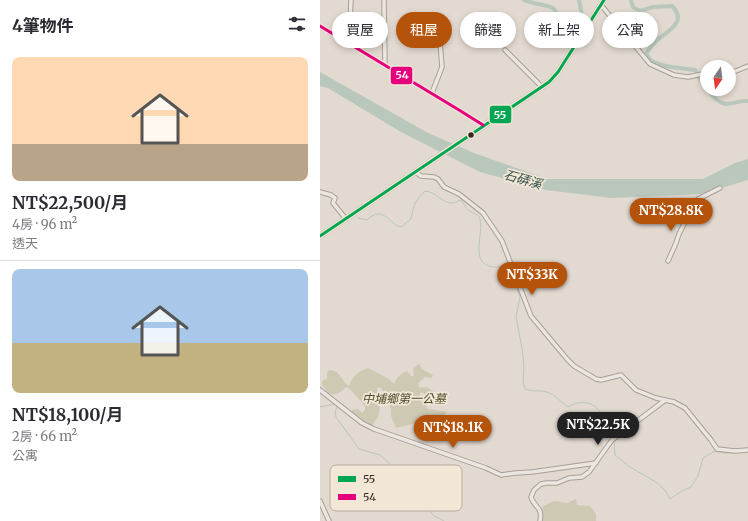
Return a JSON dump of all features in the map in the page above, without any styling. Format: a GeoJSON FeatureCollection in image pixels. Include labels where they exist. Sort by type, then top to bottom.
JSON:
{"type":"FeatureCollection","features":[{"type":"Feature","properties":{"kind":"main road"},"geometry":{"type":"LineString","coordinates":[[320,236],[553,79],[604,0]]}},
{"type":"Feature","properties":{"kind":"street"},"geometry":{"type":"LineString","coordinates":[[350,12],[351,0]]}},
{"type":"Feature","properties":{"kind":"street"},"geometry":{"type":"LineString","coordinates":[[384,0],[385,64]]}},
{"type":"Feature","properties":{"kind":"street"},"geometry":{"type":"LineString","coordinates":[[601,5],[650,64],[674,75],[688,77],[700,74]]}},
{"type":"Feature","properties":{"kind":"street"},"geometry":{"type":"LineString","coordinates":[[320,26],[332,33]]}},
{"type":"Feature","properties":{"kind":"street"},"geometry":{"type":"LineString","coordinates":[[356,48],[385,64],[483,126]]}},
{"type":"Feature","properties":{"kind":"street"},"geometry":{"type":"LineString","coordinates":[[432,93],[442,67],[440,48]]}},
{"type":"Feature","properties":{"kind":"street"},"geometry":{"type":"LineString","coordinates":[[505,50],[542,87]]}},
{"type":"Feature","properties":{"kind":"street"},"geometry":{"type":"LineString","coordinates":[[736,71],[748,66]]}},
{"type":"Feature","properties":{"kind":"street"},"geometry":{"type":"LineString","coordinates":[[415,172],[421,176],[434,177],[438,179],[444,187],[459,194],[483,213],[502,241],[531,316],[550,340],[574,366],[600,380],[622,375],[636,390],[664,401],[674,402],[685,408],[717,449],[736,451],[748,450]]}},
{"type":"Feature","properties":{"kind":"street"},"geometry":{"type":"LineString","coordinates":[[668,261],[679,234],[692,213],[697,208],[698,198],[720,188]]}},
{"type":"Feature","properties":{"kind":"street"},"geometry":{"type":"LineString","coordinates":[[320,192],[331,195],[335,198],[333,203],[346,219]]}},
{"type":"Feature","properties":{"kind":"street"},"geometry":{"type":"LineString","coordinates":[[687,204],[692,213]]}},
{"type":"Feature","properties":{"kind":"street"},"geometry":{"type":"LineString","coordinates":[[320,390],[368,426],[410,443],[486,468],[501,475],[596,463]]}},
{"type":"Feature","properties":{"kind":"street"},"geometry":{"type":"LineString","coordinates":[[540,521],[541,516],[539,508],[531,497],[534,490],[540,484],[557,483],[569,478],[582,477],[589,472],[613,439],[664,401]]}},
{"type":"Feature","properties":{"kind":"street"},"geometry":{"type":"LineString","coordinates":[[320,501],[329,521]]}},
{"type":"Feature","properties":{"kind":"green space","name":"中埔鄉第一公墓"},"geometry":{"type":"Polygon","coordinates":[[[419,364],[422,369],[433,375],[431,378],[425,377],[418,383],[419,388],[427,387],[433,391],[433,395],[426,395],[421,392],[419,397],[428,409],[447,412],[425,427],[423,421],[396,428],[391,416],[391,409],[382,389],[379,387],[377,389],[380,408],[378,417],[372,425],[359,419],[352,413],[352,410],[358,409],[362,413],[365,410],[365,406],[350,389],[346,387],[339,393],[332,394],[326,392],[322,385],[322,381],[327,379],[327,373],[329,370],[339,374],[349,386],[356,374],[368,368],[389,379],[394,384],[399,376],[407,371],[411,376],[414,376],[413,368],[419,364]]]}},
{"type":"Feature","properties":{"kind":"green space"},"geometry":{"type":"Polygon","coordinates":[[[576,499],[577,505],[590,506],[596,514],[596,521],[540,520],[543,506],[554,501],[567,503],[576,499]]]}},
{"type":"Feature","properties":{"kind":"water","name":"石硦溪"},"geometry":{"type":"Polygon","coordinates":[[[320,72],[428,133],[474,153],[547,179],[703,179],[735,163],[748,159],[748,180],[701,194],[612,198],[546,190],[480,172],[401,132],[328,88],[320,86],[320,72]]]}},
{"type":"Feature","properties":{"kind":"waterway"},"geometry":{"type":"LineString","coordinates":[[524,0],[553,8],[568,33],[579,33],[584,26],[579,0]]}},
{"type":"Feature","properties":{"kind":"waterway"},"geometry":{"type":"LineString","coordinates":[[631,0],[633,7],[640,11],[653,7],[672,6],[678,16],[676,24],[655,42],[646,54],[651,60],[667,66],[695,70],[708,90],[721,103],[729,104],[748,101]]}},
{"type":"Feature","properties":{"kind":"waterway"},"geometry":{"type":"LineString","coordinates":[[358,218],[367,220],[378,214],[386,217],[401,227],[411,219],[415,204],[425,191],[432,193],[448,203],[461,200],[471,212],[479,217],[481,225],[479,254],[481,260],[486,265],[493,267],[509,266],[520,297],[516,317],[522,348],[524,365],[523,381],[525,389],[550,393],[568,407],[577,403],[592,405],[598,409],[602,415],[613,437]]}},
{"type":"Feature","properties":{"kind":"waterway"},"geometry":{"type":"LineString","coordinates":[[320,407],[335,404]]}},
{"type":"Feature","properties":{"kind":"waterway"},"geometry":{"type":"LineString","coordinates":[[337,406],[335,413],[336,417],[359,449],[380,455],[390,465]]}},
{"type":"Feature","properties":{"kind":"waterway"},"geometry":{"type":"LineString","coordinates":[[614,440],[615,455],[630,467],[656,482],[664,489],[670,499],[691,487],[698,476],[703,458],[715,451],[733,453]]}},
{"type":"Feature","properties":{"kind":"waterway"},"geometry":{"type":"LineString","coordinates":[[430,511],[433,515],[444,521]]}},
{"type":"Feature","properties":{"kind":"transit line","name":"55"},"geometry":{"type":"LineString","coordinates":[[320,236],[549,82],[558,72],[604,0]]}},
{"type":"Feature","properties":{"kind":"transit line","name":"54"},"geometry":{"type":"LineString","coordinates":[[320,26],[483,125]]}}]}
